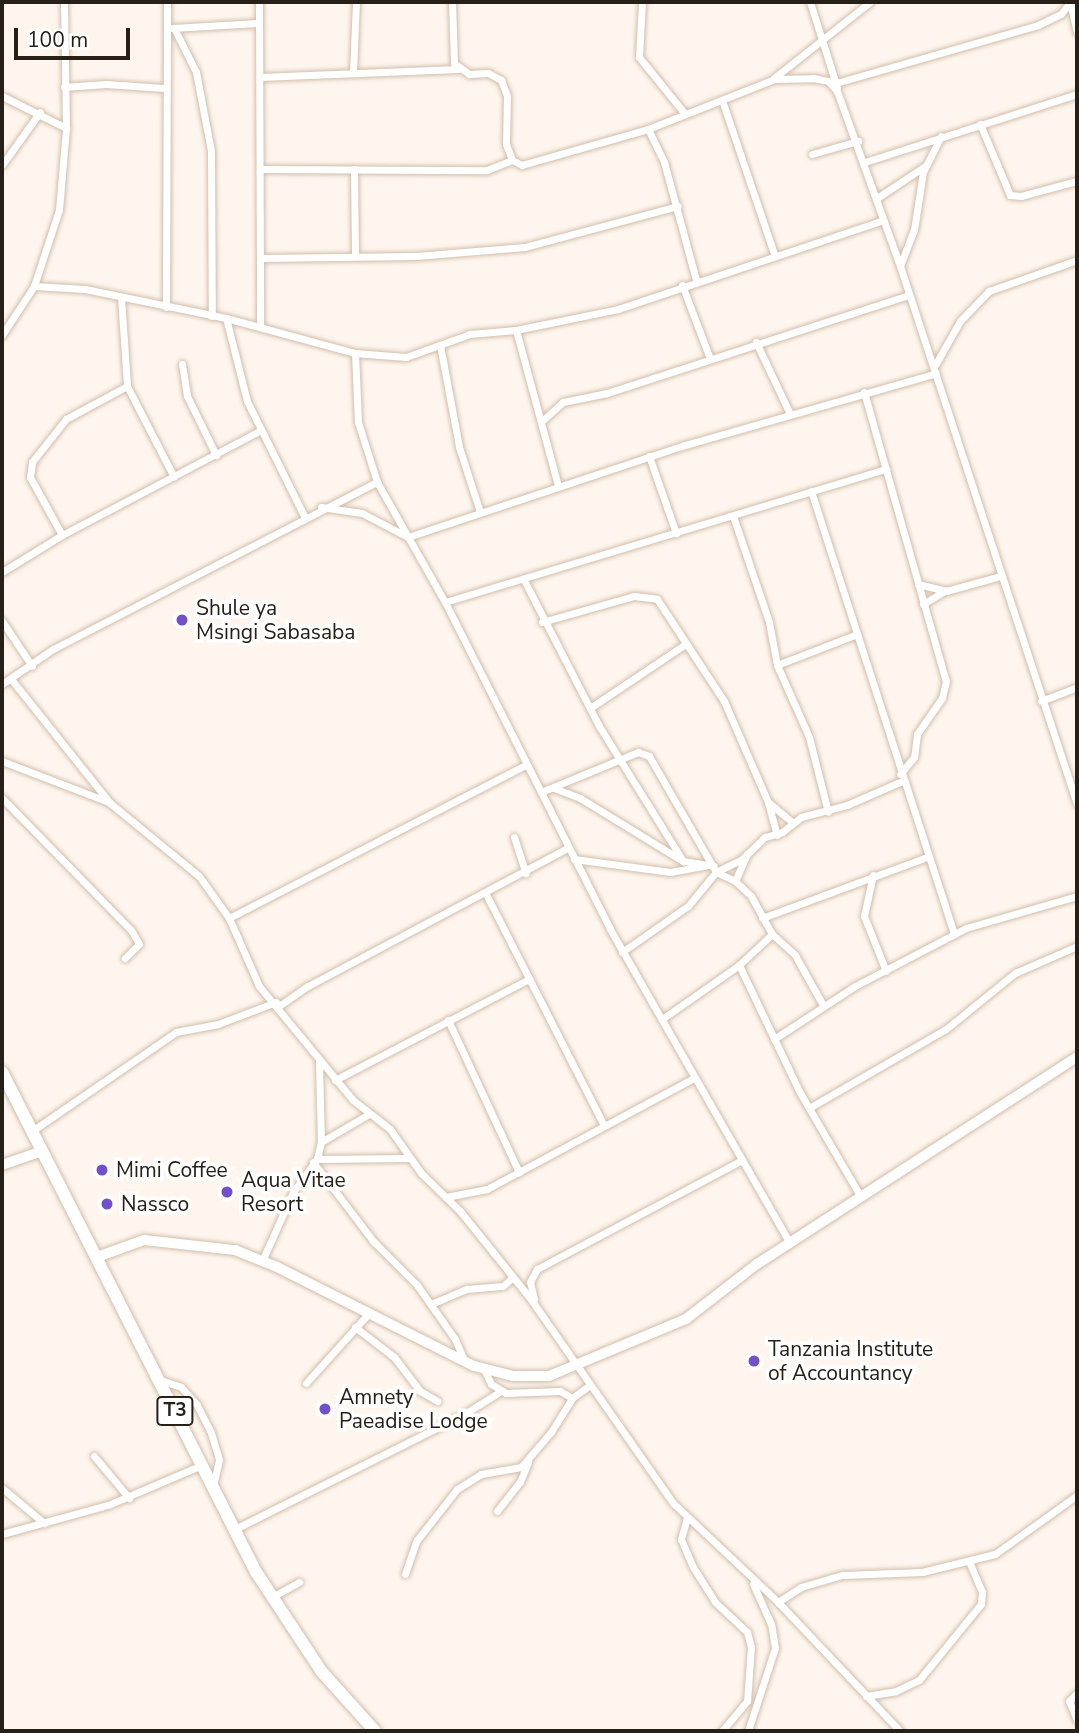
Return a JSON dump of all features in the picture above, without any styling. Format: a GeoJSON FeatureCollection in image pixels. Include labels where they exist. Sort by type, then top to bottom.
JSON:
{"type":"FeatureCollection","features":[{"type":"Feature","properties":{"kind":"highway","name":"T3"},"geometry":{"type":"LineString","coordinates":[[2,1072],[272,1597],[322,1672],[375,1731]]}},
{"type":"Feature","properties":{"kind":"main road"},"geometry":{"type":"LineString","coordinates":[[97,1257],[144,1240],[211,1245],[262,1261],[484,1370],[529,1377],[576,1368],[686,1319],[790,1243],[1077,1057]]}},
{"type":"Feature","properties":{"kind":"main road"},"geometry":{"type":"LineString","coordinates":[[2,1165],[42,1151]]}},
{"type":"Feature","properties":{"kind":"street"},"geometry":{"type":"LineString","coordinates":[[2,335],[34,286],[58,210],[66,128],[64,2]]}},
{"type":"Feature","properties":{"kind":"street"},"geometry":{"type":"LineString","coordinates":[[166,307],[164,88],[171,29],[167,2]]}},
{"type":"Feature","properties":{"kind":"street"},"geometry":{"type":"LineString","coordinates":[[259,2],[262,169],[260,327]]}},
{"type":"Feature","properties":{"kind":"street"},"geometry":{"type":"LineString","coordinates":[[353,73],[356,2]]}},
{"type":"Feature","properties":{"kind":"street"},"geometry":{"type":"LineString","coordinates":[[452,2],[458,69]]}},
{"type":"Feature","properties":{"kind":"street"},"geometry":{"type":"LineString","coordinates":[[642,2],[639,57],[685,114]]}},
{"type":"Feature","properties":{"kind":"street"},"geometry":{"type":"LineString","coordinates":[[810,2],[935,370],[1041,701],[1077,804]]}},
{"type":"Feature","properties":{"kind":"street"},"geometry":{"type":"LineString","coordinates":[[260,77],[458,69],[488,73],[505,85],[506,144],[512,160],[523,165],[537,164],[648,129],[774,79],[870,2]]}},
{"type":"Feature","properties":{"kind":"street"},"geometry":{"type":"LineString","coordinates":[[837,87],[1038,25],[1061,14],[1070,2]]}},
{"type":"Feature","properties":{"kind":"street"},"geometry":{"type":"LineString","coordinates":[[1070,2],[1077,32]]}},
{"type":"Feature","properties":{"kind":"street"},"geometry":{"type":"LineString","coordinates":[[171,29],[258,23]]}},
{"type":"Feature","properties":{"kind":"street"},"geometry":{"type":"LineString","coordinates":[[171,29],[196,72],[211,151],[212,316]]}},
{"type":"Feature","properties":{"kind":"street"},"geometry":{"type":"LineString","coordinates":[[774,79],[813,78],[828,81],[837,87]]}},
{"type":"Feature","properties":{"kind":"street"},"geometry":{"type":"LineString","coordinates":[[64,87],[106,83],[164,88]]}},
{"type":"Feature","properties":{"kind":"street"},"geometry":{"type":"LineString","coordinates":[[865,162],[1077,94]]}},
{"type":"Feature","properties":{"kind":"street"},"geometry":{"type":"LineString","coordinates":[[2,96],[40,112],[66,128]]}},
{"type":"Feature","properties":{"kind":"street"},"geometry":{"type":"LineString","coordinates":[[722,100],[774,254]]}},
{"type":"Feature","properties":{"kind":"street"},"geometry":{"type":"LineString","coordinates":[[2,165],[40,112]]}},
{"type":"Feature","properties":{"kind":"street"},"geometry":{"type":"LineString","coordinates":[[979,124],[1010,195],[1021,196],[1077,181]]}},
{"type":"Feature","properties":{"kind":"street"},"geometry":{"type":"LineString","coordinates":[[648,129],[678,206],[696,280]]}},
{"type":"Feature","properties":{"kind":"street"},"geometry":{"type":"LineString","coordinates":[[900,266],[914,230],[925,166],[942,136]]}},
{"type":"Feature","properties":{"kind":"street"},"geometry":{"type":"LineString","coordinates":[[812,154],[858,141]]}},
{"type":"Feature","properties":{"kind":"street"},"geometry":{"type":"LineString","coordinates":[[262,169],[487,170],[512,160]]}},
{"type":"Feature","properties":{"kind":"street"},"geometry":{"type":"LineString","coordinates":[[877,198],[925,166]]}},
{"type":"Feature","properties":{"kind":"street"},"geometry":{"type":"LineString","coordinates":[[354,169],[355,256]]}},
{"type":"Feature","properties":{"kind":"street"},"geometry":{"type":"LineString","coordinates":[[260,258],[416,256],[525,247],[678,206]]}},
{"type":"Feature","properties":{"kind":"street"},"geometry":{"type":"LineString","coordinates":[[34,286],[85,289],[226,318],[355,353],[406,357],[470,334],[516,330],[618,309],[696,280],[884,220]]}},
{"type":"Feature","properties":{"kind":"street"},"geometry":{"type":"LineString","coordinates":[[321,507],[362,513],[408,537],[649,456],[935,370],[971,306],[989,291],[1077,260]]}},
{"type":"Feature","properties":{"kind":"street"},"geometry":{"type":"LineString","coordinates":[[682,285],[709,356]]}},
{"type":"Feature","properties":{"kind":"street"},"geometry":{"type":"LineString","coordinates":[[543,420],[563,402],[607,393],[709,356],[908,295]]}},
{"type":"Feature","properties":{"kind":"street"},"geometry":{"type":"LineString","coordinates":[[121,297],[127,386],[174,477]]}},
{"type":"Feature","properties":{"kind":"street"},"geometry":{"type":"LineString","coordinates":[[226,318],[236,371],[259,431],[304,516]]}},
{"type":"Feature","properties":{"kind":"street"},"geometry":{"type":"LineString","coordinates":[[516,330],[543,420],[558,486]]}},
{"type":"Feature","properties":{"kind":"street"},"geometry":{"type":"LineString","coordinates":[[756,342],[790,414]]}},
{"type":"Feature","properties":{"kind":"street"},"geometry":{"type":"LineString","coordinates":[[440,345],[459,447],[481,512]]}},
{"type":"Feature","properties":{"kind":"street"},"geometry":{"type":"LineString","coordinates":[[355,353],[358,422],[377,482],[445,602],[567,848],[622,952],[790,1243]]}},
{"type":"Feature","properties":{"kind":"street"},"geometry":{"type":"LineString","coordinates":[[182,364],[187,396],[216,455]]}},
{"type":"Feature","properties":{"kind":"street"},"geometry":{"type":"LineString","coordinates":[[62,535],[34,487],[32,462],[66,419],[127,386]]}},
{"type":"Feature","properties":{"kind":"street"},"geometry":{"type":"LineString","coordinates":[[735,881],[748,854],[765,837],[777,835],[792,822],[828,812],[901,777],[914,757],[917,734],[946,688],[864,392]]}},
{"type":"Feature","properties":{"kind":"street"},"geometry":{"type":"LineString","coordinates":[[2,572],[62,535],[259,431]]}},
{"type":"Feature","properties":{"kind":"street"},"geometry":{"type":"LineString","coordinates":[[649,456],[676,533]]}},
{"type":"Feature","properties":{"kind":"street"},"geometry":{"type":"LineString","coordinates":[[445,602],[886,469]]}},
{"type":"Feature","properties":{"kind":"street"},"geometry":{"type":"LineString","coordinates":[[2,684],[32,666],[53,649],[321,507],[377,482]]}},
{"type":"Feature","properties":{"kind":"street"},"geometry":{"type":"LineString","coordinates":[[811,491],[901,777],[954,934]]}},
{"type":"Feature","properties":{"kind":"street"},"geometry":{"type":"LineString","coordinates":[[733,516],[769,622],[777,665],[809,737],[828,812]]}},
{"type":"Feature","properties":{"kind":"street"},"geometry":{"type":"LineString","coordinates":[[923,604],[946,591],[1001,576]]}},
{"type":"Feature","properties":{"kind":"street"},"geometry":{"type":"LineString","coordinates":[[524,580],[542,622],[590,708],[683,861]]}},
{"type":"Feature","properties":{"kind":"street"},"geometry":{"type":"LineString","coordinates":[[918,584],[946,591]]}},
{"type":"Feature","properties":{"kind":"street"},"geometry":{"type":"LineString","coordinates":[[542,622],[648,595],[657,599],[684,645],[724,701],[768,802],[777,835]]}},
{"type":"Feature","properties":{"kind":"street"},"geometry":{"type":"LineString","coordinates":[[2,621],[32,666]]}},
{"type":"Feature","properties":{"kind":"street"},"geometry":{"type":"LineString","coordinates":[[777,665],[857,634]]}},
{"type":"Feature","properties":{"kind":"street"},"geometry":{"type":"LineString","coordinates":[[590,708],[684,645]]}},
{"type":"Feature","properties":{"kind":"street"},"geometry":{"type":"LineString","coordinates":[[11,679],[110,803],[190,866],[229,918],[252,977],[278,1004],[335,1080],[369,1114],[390,1129],[409,1158],[512,1278],[687,1518],[778,1602],[900,1731]]}},
{"type":"Feature","properties":{"kind":"street"},"geometry":{"type":"LineString","coordinates":[[1041,701],[1077,687]]}},
{"type":"Feature","properties":{"kind":"street"},"geometry":{"type":"LineString","coordinates":[[541,792],[638,752],[649,756],[713,868]]}},
{"type":"Feature","properties":{"kind":"street"},"geometry":{"type":"LineString","coordinates":[[2,761],[110,803]]}},
{"type":"Feature","properties":{"kind":"street"},"geometry":{"type":"LineString","coordinates":[[229,918],[527,764]]}},
{"type":"Feature","properties":{"kind":"street"},"geometry":{"type":"LineString","coordinates":[[554,788],[580,798],[683,861],[713,868],[735,881],[772,934],[795,955],[823,1005]]}},
{"type":"Feature","properties":{"kind":"street"},"geometry":{"type":"LineString","coordinates":[[2,798],[131,930],[139,944],[125,958]]}},
{"type":"Feature","properties":{"kind":"street"},"geometry":{"type":"LineString","coordinates":[[768,802],[792,822]]}},
{"type":"Feature","properties":{"kind":"street"},"geometry":{"type":"LineString","coordinates":[[514,837],[526,873]]}},
{"type":"Feature","properties":{"kind":"street"},"geometry":{"type":"LineString","coordinates":[[32,1132],[167,1037],[278,1004],[413,929],[526,873],[567,848]]}},
{"type":"Feature","properties":{"kind":"street"},"geometry":{"type":"LineString","coordinates":[[574,859],[670,872],[713,868],[748,854]]}},
{"type":"Feature","properties":{"kind":"street"},"geometry":{"type":"LineString","coordinates":[[762,918],[927,856]]}},
{"type":"Feature","properties":{"kind":"street"},"geometry":{"type":"LineString","coordinates":[[622,952],[688,906],[713,868]]}},
{"type":"Feature","properties":{"kind":"street"},"geometry":{"type":"LineString","coordinates":[[873,875],[864,916],[886,971]]}},
{"type":"Feature","properties":{"kind":"street"},"geometry":{"type":"LineString","coordinates":[[486,894],[604,1126]]}},
{"type":"Feature","properties":{"kind":"street"},"geometry":{"type":"LineString","coordinates":[[774,1039],[823,1005],[954,934],[1077,896]]}},
{"type":"Feature","properties":{"kind":"street"},"geometry":{"type":"LineString","coordinates":[[662,1019],[739,965],[772,934]]}},
{"type":"Feature","properties":{"kind":"street"},"geometry":{"type":"LineString","coordinates":[[809,1108],[946,1029],[1015,973],[1077,946]]}},
{"type":"Feature","properties":{"kind":"street"},"geometry":{"type":"LineString","coordinates":[[739,965],[809,1108],[861,1197]]}},
{"type":"Feature","properties":{"kind":"street"},"geometry":{"type":"LineString","coordinates":[[335,1080],[528,979]]}},
{"type":"Feature","properties":{"kind":"street"},"geometry":{"type":"LineString","coordinates":[[447,1020],[519,1172]]}},
{"type":"Feature","properties":{"kind":"street"},"geometry":{"type":"LineString","coordinates":[[262,1261],[293,1192],[315,1160],[321,1142],[319,1062]]}},
{"type":"Feature","properties":{"kind":"street"},"geometry":{"type":"LineString","coordinates":[[445,1197],[487,1189],[694,1078]]}},
{"type":"Feature","properties":{"kind":"street"},"geometry":{"type":"LineString","coordinates":[[321,1142],[369,1114]]}},
{"type":"Feature","properties":{"kind":"street"},"geometry":{"type":"LineString","coordinates":[[315,1160],[409,1158]]}},
{"type":"Feature","properties":{"kind":"street"},"geometry":{"type":"LineString","coordinates":[[315,1160],[374,1242],[430,1304],[465,1362]]}},
{"type":"Feature","properties":{"kind":"street"},"geometry":{"type":"LineString","coordinates":[[539,1313],[530,1282],[537,1269],[742,1160]]}},
{"type":"Feature","properties":{"kind":"street"},"geometry":{"type":"LineString","coordinates":[[430,1304],[467,1289],[503,1286],[512,1278]]}},
{"type":"Feature","properties":{"kind":"street"},"geometry":{"type":"LineString","coordinates":[[306,1382],[369,1313]]}},
{"type":"Feature","properties":{"kind":"street"},"geometry":{"type":"LineString","coordinates":[[355,1327],[394,1357],[419,1391],[437,1401]]}},
{"type":"Feature","properties":{"kind":"street"},"geometry":{"type":"LineString","coordinates":[[484,1370],[488,1381],[501,1391],[516,1395],[561,1391],[572,1398]]}},
{"type":"Feature","properties":{"kind":"street"},"geometry":{"type":"LineString","coordinates":[[159,1380],[181,1387],[197,1405],[219,1460],[213,1486]]}},
{"type":"Feature","properties":{"kind":"street"},"geometry":{"type":"LineString","coordinates":[[497,1511],[520,1482],[530,1458],[572,1398],[590,1385]]}},
{"type":"Feature","properties":{"kind":"street"},"geometry":{"type":"LineString","coordinates":[[235,1529],[461,1416],[501,1391]]}},
{"type":"Feature","properties":{"kind":"street"},"geometry":{"type":"LineString","coordinates":[[94,1456],[129,1497]]}},
{"type":"Feature","properties":{"kind":"street"},"geometry":{"type":"LineString","coordinates":[[405,1574],[417,1540],[457,1489],[481,1474],[518,1469],[530,1458]]}},
{"type":"Feature","properties":{"kind":"street"},"geometry":{"type":"LineString","coordinates":[[2,1534],[129,1497],[203,1465]]}},
{"type":"Feature","properties":{"kind":"street"},"geometry":{"type":"LineString","coordinates":[[2,1488],[44,1523]]}},
{"type":"Feature","properties":{"kind":"street"},"geometry":{"type":"LineString","coordinates":[[778,1602],[801,1587],[842,1575],[922,1572],[968,1562],[1009,1547],[1077,1495]]}},
{"type":"Feature","properties":{"kind":"street"},"geometry":{"type":"LineString","coordinates":[[687,1518],[681,1539],[694,1567],[715,1602],[747,1632],[751,1647],[747,1701],[722,1731]]}},
{"type":"Feature","properties":{"kind":"street"},"geometry":{"type":"LineString","coordinates":[[866,1696],[896,1691],[919,1680],[972,1615],[982,1597],[968,1562]]}},
{"type":"Feature","properties":{"kind":"street"},"geometry":{"type":"LineString","coordinates":[[748,1731],[775,1648],[771,1624],[752,1580]]}},
{"type":"Feature","properties":{"kind":"street"},"geometry":{"type":"LineString","coordinates":[[272,1597],[299,1582]]}},
{"type":"Feature","properties":{"kind":"street"},"geometry":{"type":"LineString","coordinates":[[1077,1693],[1069,1701],[1077,1720]]}},
{"type":"Feature","properties":{"kind":"place","name":"Shule ya Msingi Sabasaba"},"geometry":{"type":"Point","coordinates":[182,620]}},
{"type":"Feature","properties":{"kind":"place","name":"Mimi Coffee"},"geometry":{"type":"Point","coordinates":[102,1170]}},
{"type":"Feature","properties":{"kind":"place","name":"Aqua Vitae Resort"},"geometry":{"type":"Point","coordinates":[227,1192]}},
{"type":"Feature","properties":{"kind":"place","name":"Nassco"},"geometry":{"type":"Point","coordinates":[107,1204]}},
{"type":"Feature","properties":{"kind":"place","name":"Tanzania Institute of Accountancy"},"geometry":{"type":"Point","coordinates":[754,1361]}},
{"type":"Feature","properties":{"kind":"place","name":"Amnety Paeadise Lodge"},"geometry":{"type":"Point","coordinates":[325,1409]}}]}
